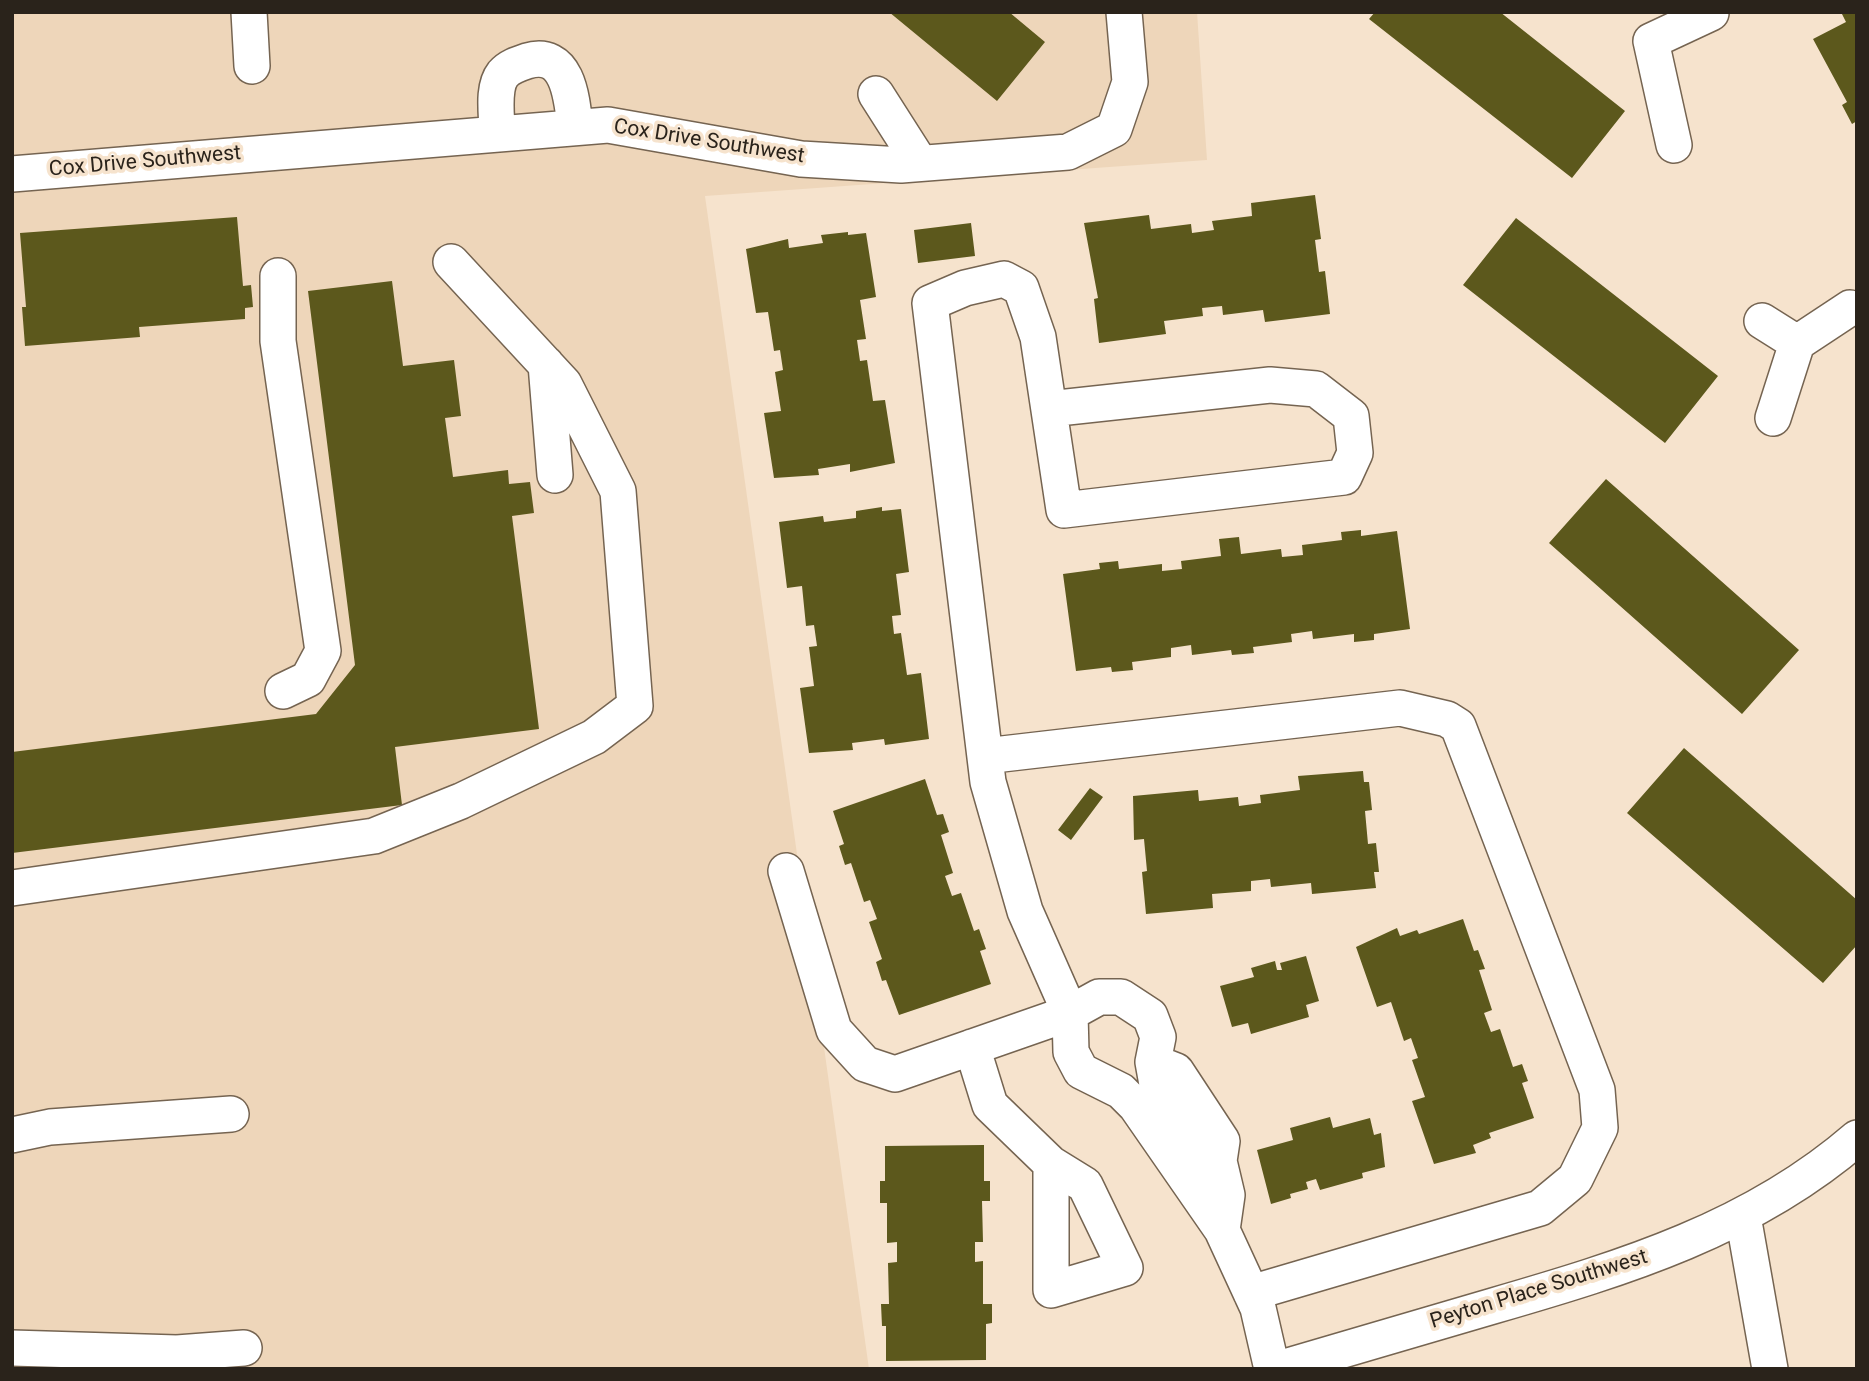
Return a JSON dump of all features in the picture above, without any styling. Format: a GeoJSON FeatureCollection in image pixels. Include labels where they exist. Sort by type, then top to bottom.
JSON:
{"type":"FeatureCollection","features":[{"type":"Feature","properties":{"kind":"street"},"geometry":{"type":"LineString","coordinates":[[248,12],[253,66]]}},
{"type":"Feature","properties":{"kind":"street","name":"Cox Drive Southwest"},"geometry":{"type":"LineString","coordinates":[[12,174],[497,132],[608,125],[801,159],[901,165],[1068,152],[1114,129],[1130,82],[1124,12]]}},
{"type":"Feature","properties":{"kind":"street"},"geometry":{"type":"LineString","coordinates":[[1674,145],[1651,41],[1711,13]]}},
{"type":"Feature","properties":{"kind":"street"},"geometry":{"type":"LineString","coordinates":[[497,132],[496,96],[502,75],[516,64],[532,60],[551,61],[563,72],[572,96],[575,127]]}},
{"type":"Feature","properties":{"kind":"street"},"geometry":{"type":"LineString","coordinates":[[876,94],[920,163]]}},
{"type":"Feature","properties":{"kind":"street"},"geometry":{"type":"LineString","coordinates":[[12,888],[374,836],[461,801],[594,737],[635,706],[618,491],[564,384],[451,262]]}},
{"type":"Feature","properties":{"kind":"street"},"geometry":{"type":"LineString","coordinates":[[278,276],[278,341],[323,652],[308,679],[283,691]]}},
{"type":"Feature","properties":{"kind":"street"},"geometry":{"type":"LineString","coordinates":[[1049,410],[1270,385],[1316,389],[1351,416],[1355,453],[1344,477],[1064,510],[1038,337],[1020,288],[1004,279],[965,288],[930,303],[988,782],[1025,911],[1070,1013],[1071,1052],[1081,1071],[1121,1091],[1149,1086],[1176,1071],[1186,1133],[1222,1230],[1258,1308],[1272,1369]]}},
{"type":"Feature","properties":{"kind":"street"},"geometry":{"type":"LineString","coordinates":[[1773,418],[1797,343],[1850,307]]}},
{"type":"Feature","properties":{"kind":"street"},"geometry":{"type":"LineString","coordinates":[[1762,321],[1797,343]]}},
{"type":"Feature","properties":{"kind":"street"},"geometry":{"type":"LineString","coordinates":[[546,364],[555,475]]}},
{"type":"Feature","properties":{"kind":"street"},"geometry":{"type":"LineString","coordinates":[[985,755],[1400,708],[1447,719],[1458,726],[1597,1090],[1600,1128],[1575,1179],[1540,1208],[1251,1293]]}},
{"type":"Feature","properties":{"kind":"street"},"geometry":{"type":"LineString","coordinates":[[786,872],[834,1030],[865,1064],[895,1074],[1070,1013],[1099,997],[1121,997],[1135,1003],[1150,1016],[1158,1037],[1149,1086],[1186,1133],[1222,1141],[1219,1161],[1227,1195],[1222,1230]]}},
{"type":"Feature","properties":{"kind":"street"},"geometry":{"type":"LineString","coordinates":[[972,1047],[990,1105],[1051,1164]]}},
{"type":"Feature","properties":{"kind":"street"},"geometry":{"type":"LineString","coordinates":[[12,1135],[50,1127],[232,1114]]}},
{"type":"Feature","properties":{"kind":"street","name":"Peyton Place Southwest"},"geometry":{"type":"LineString","coordinates":[[1278,1369],[1606,1273],[1726,1226],[1828,1163],[1857,1138]]}},
{"type":"Feature","properties":{"kind":"street"},"geometry":{"type":"LineString","coordinates":[[1743,1216],[1770,1369]]}},
{"type":"Feature","properties":{"kind":"street"},"geometry":{"type":"LineString","coordinates":[[12,1349],[177,1353],[244,1348]]}},
{"type":"Feature","properties":{"kind":"shaded area"},"geometry":{"type":"Polygon","coordinates":[[[12,12],[1197,12],[1207,160],[705,196],[869,1369],[12,1369],[12,12]]]}},
{"type":"Feature","properties":{"kind":"building"},"geometry":{"type":"Polygon","coordinates":[[[889,12],[1009,12],[1045,42],[997,101],[889,12]]]}},
{"type":"Feature","properties":{"kind":"building"},"geometry":{"type":"Polygon","coordinates":[[[1375,12],[1500,12],[1625,111],[1572,178],[1369,19],[1375,12]]]}},
{"type":"Feature","properties":{"kind":"building"},"geometry":{"type":"Polygon","coordinates":[[[1841,12],[1857,12],[1857,121],[1852,124],[1842,105],[1847,102],[1813,39],[1846,22],[1841,12]]]}},
{"type":"Feature","properties":{"kind":"building"},"geometry":{"type":"Polygon","coordinates":[[[1315,195],[1321,239],[1315,240],[1319,272],[1325,271],[1330,314],[1265,322],[1263,310],[1223,315],[1222,306],[1202,308],[1203,316],[1164,321],[1166,334],[1099,343],[1094,299],[1098,298],[1084,223],[1149,215],[1151,229],[1191,224],[1192,233],[1214,230],[1212,221],[1252,216],[1251,203],[1315,195]]]}},
{"type":"Feature","properties":{"kind":"building"},"geometry":{"type":"Polygon","coordinates":[[[237,217],[243,286],[251,285],[253,307],[245,308],[245,319],[139,327],[140,337],[25,346],[22,307],[26,307],[20,233],[237,217]]]}},
{"type":"Feature","properties":{"kind":"building"},"geometry":{"type":"Polygon","coordinates":[[[1516,218],[1718,376],[1665,443],[1463,285],[1516,218]]]}},
{"type":"Feature","properties":{"kind":"building"},"geometry":{"type":"Polygon","coordinates":[[[971,223],[975,256],[918,263],[914,230],[971,223]]]}},
{"type":"Feature","properties":{"kind":"building"},"geometry":{"type":"Polygon","coordinates":[[[848,232],[848,235],[866,233],[876,297],[860,300],[866,339],[857,340],[860,361],[867,360],[873,401],[885,400],[895,463],[850,472],[850,464],[818,469],[819,475],[774,478],[764,413],[781,411],[775,372],[783,370],[780,350],[774,351],[768,312],[756,313],[746,249],[788,239],[789,248],[823,243],[821,235],[848,232]]]}},
{"type":"Feature","properties":{"kind":"building"},"geometry":{"type":"Polygon","coordinates":[[[392,281],[403,366],[454,360],[461,416],[445,418],[453,477],[508,470],[509,484],[530,482],[534,513],[512,516],[539,729],[395,747],[402,805],[12,853],[12,752],[316,714],[355,665],[308,291],[392,281]]]}},
{"type":"Feature","properties":{"kind":"building"},"geometry":{"type":"Polygon","coordinates":[[[1606,479],[1799,650],[1742,714],[1549,543],[1606,479]]]}},
{"type":"Feature","properties":{"kind":"building"},"geometry":{"type":"Polygon","coordinates":[[[882,507],[882,511],[901,509],[909,572],[896,574],[901,615],[892,616],[894,634],[901,633],[907,675],[921,673],[929,739],[885,745],[884,739],[852,743],[853,750],[809,753],[800,688],[814,686],[809,647],[817,646],[814,625],[806,626],[802,586],[787,588],[779,522],[823,516],[824,522],[856,518],[856,511],[882,507]]]}},
{"type":"Feature","properties":{"kind":"building"},"geometry":{"type":"Polygon","coordinates":[[[1361,530],[1361,536],[1397,531],[1410,629],[1374,634],[1374,640],[1354,642],[1354,634],[1313,639],[1312,631],[1291,634],[1292,642],[1253,647],[1254,653],[1232,655],[1231,650],[1192,655],[1191,645],[1171,648],[1171,657],[1132,662],[1133,670],[1112,672],[1111,667],[1076,671],[1063,574],[1100,569],[1099,563],[1118,561],[1119,569],[1162,564],[1162,571],[1182,569],[1181,561],[1221,556],[1219,539],[1239,537],[1241,554],[1281,549],[1282,557],[1303,555],[1302,545],[1342,540],[1341,532],[1361,530]]]}},
{"type":"Feature","properties":{"kind":"building"},"geometry":{"type":"Polygon","coordinates":[[[1684,748],[1857,900],[1857,945],[1823,983],[1627,813],[1684,748]]]}},
{"type":"Feature","properties":{"kind":"building"},"geometry":{"type":"Polygon","coordinates":[[[1363,771],[1364,782],[1369,782],[1372,810],[1365,811],[1368,844],[1376,843],[1379,872],[1374,872],[1376,888],[1312,894],[1311,883],[1271,887],[1270,879],[1251,881],[1251,891],[1212,894],[1213,908],[1146,914],[1142,872],[1147,871],[1144,839],[1134,840],[1133,796],[1198,790],[1199,801],[1238,797],[1239,806],[1261,803],[1260,795],[1300,790],[1298,776],[1363,771]]]}},
{"type":"Feature","properties":{"kind":"building"},"geometry":{"type":"Polygon","coordinates":[[[925,779],[937,815],[943,814],[949,832],[941,835],[953,873],[945,876],[952,896],[961,893],[974,931],[979,929],[986,949],[980,951],[991,984],[899,1015],[876,962],[882,959],[869,922],[877,919],[870,900],[864,902],[851,863],[845,865],[839,846],[844,844],[833,811],[925,779]]]}},
{"type":"Feature","properties":{"kind":"building"},"geometry":{"type":"Polygon","coordinates":[[[1090,788],[1103,797],[1071,840],[1058,830],[1090,788]]]}},
{"type":"Feature","properties":{"kind":"building"},"geometry":{"type":"Polygon","coordinates":[[[1463,919],[1474,951],[1478,950],[1485,969],[1479,970],[1492,1010],[1484,1013],[1491,1032],[1500,1029],[1513,1067],[1522,1064],[1528,1081],[1522,1083],[1534,1118],[1489,1133],[1491,1138],[1473,1145],[1476,1153],[1434,1164],[1412,1101],[1425,1097],[1412,1060],[1418,1058],[1411,1038],[1404,1041],[1391,1002],[1377,1007],[1356,947],[1397,928],[1400,936],[1417,930],[1419,934],[1463,919]]]}},
{"type":"Feature","properties":{"kind":"building"},"geometry":{"type":"Polygon","coordinates":[[[1306,956],[1319,1001],[1306,1005],[1309,1017],[1251,1034],[1248,1023],[1232,1027],[1220,986],[1254,977],[1251,968],[1275,961],[1277,970],[1282,970],[1280,963],[1306,956]]]}},
{"type":"Feature","properties":{"kind":"building"},"geometry":{"type":"Polygon","coordinates":[[[1330,1117],[1333,1128],[1370,1118],[1374,1135],[1381,1133],[1385,1167],[1362,1173],[1363,1178],[1320,1190],[1316,1179],[1306,1182],[1308,1189],[1290,1194],[1291,1198],[1271,1204],[1257,1150],[1293,1140],[1290,1128],[1330,1117]]]}},
{"type":"Feature","properties":{"kind":"building"},"geometry":{"type":"Polygon","coordinates":[[[984,1145],[984,1181],[990,1181],[990,1201],[982,1201],[983,1242],[975,1242],[975,1262],[983,1261],[983,1304],[992,1304],[992,1323],[986,1324],[986,1360],[886,1361],[886,1326],[882,1326],[881,1304],[889,1304],[888,1263],[897,1262],[897,1242],[887,1243],[887,1203],[880,1203],[880,1181],[885,1181],[885,1146],[984,1145]]]}}]}
